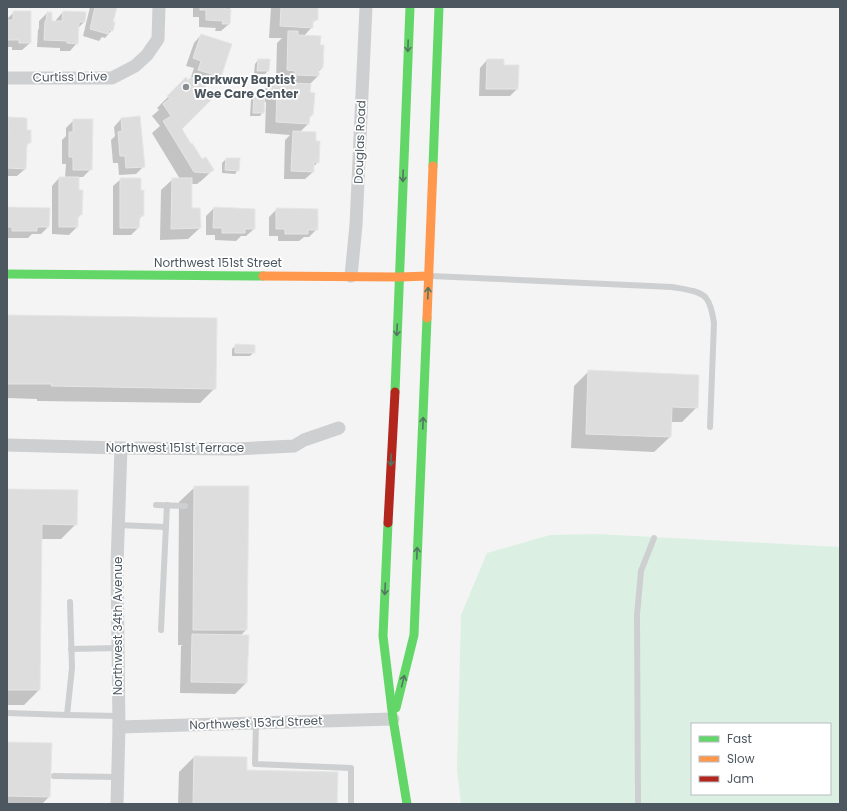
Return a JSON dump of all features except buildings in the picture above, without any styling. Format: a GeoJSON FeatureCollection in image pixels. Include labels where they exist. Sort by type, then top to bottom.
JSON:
{"type":"FeatureCollection","features":[{"type":"Feature","properties":{"kind":"main road"},"geometry":{"type":"LineString","coordinates":[[407,804],[393,719],[383,636],[410,7]]}},
{"type":"Feature","properties":{"kind":"main road"},"geometry":{"type":"LineString","coordinates":[[393,719],[414,635],[439,7]]}},
{"type":"Feature","properties":{"kind":"main road","name":"Northwest 151st Street"},"geometry":{"type":"LineString","coordinates":[[7,274],[429,276]]}},
{"type":"Feature","properties":{"kind":"street","name":"Curtiss Drive"},"geometry":{"type":"LineString","coordinates":[[7,78],[112,78],[135,66],[147,55],[158,39],[159,7]]}},
{"type":"Feature","properties":{"kind":"street","name":"Douglas Road"},"geometry":{"type":"LineString","coordinates":[[352,276],[356,225],[366,7]]}},
{"type":"Feature","properties":{"kind":"street","name":"Northwest 151st Terrace"},"geometry":{"type":"LineString","coordinates":[[7,445],[236,449],[294,446],[304,440],[339,428]]}},
{"type":"Feature","properties":{"kind":"street","name":"Northwest 34th Avenue"},"geometry":{"type":"LineString","coordinates":[[117,804],[117,565],[121,448]]}},
{"type":"Feature","properties":{"kind":"street","name":"Northwest 153rd Street"},"geometry":{"type":"LineString","coordinates":[[118,722],[256,723],[393,719]]}},
{"type":"Feature","properties":{"kind":"lane"},"geometry":{"type":"LineString","coordinates":[[429,276],[672,287],[695,292],[706,298],[713,314],[714,323],[710,427]]}},
{"type":"Feature","properties":{"kind":"lane"},"geometry":{"type":"LineString","coordinates":[[156,505],[185,506]]}},
{"type":"Feature","properties":{"kind":"lane"},"geometry":{"type":"LineString","coordinates":[[161,630],[167,505]]}},
{"type":"Feature","properties":{"kind":"lane"},"geometry":{"type":"LineString","coordinates":[[118,525],[166,527]]}},
{"type":"Feature","properties":{"kind":"lane"},"geometry":{"type":"LineString","coordinates":[[638,804],[637,615],[641,571],[654,538]]}},
{"type":"Feature","properties":{"kind":"lane"},"geometry":{"type":"LineString","coordinates":[[67,715],[72,668],[70,602]]}},
{"type":"Feature","properties":{"kind":"lane"},"geometry":{"type":"LineString","coordinates":[[71,649],[118,648]]}},
{"type":"Feature","properties":{"kind":"lane"},"geometry":{"type":"LineString","coordinates":[[7,713],[67,715],[118,722]]}},
{"type":"Feature","properties":{"kind":"lane"},"geometry":{"type":"LineString","coordinates":[[256,723],[256,764],[351,768],[351,804]]}},
{"type":"Feature","properties":{"kind":"lane"},"geometry":{"type":"LineString","coordinates":[[54,776],[117,776]]}},
{"type":"Feature","properties":{"kind":"green space"},"geometry":{"type":"Polygon","coordinates":[[[598,534],[840,547],[840,804],[461,804],[457,769],[461,615],[487,553],[550,535],[598,534]]]}},
{"type":"Feature","properties":{"kind":"traffic: fast"},"geometry":{"type":"LineString","coordinates":[[395,392],[410,7]]}},
{"type":"Feature","properties":{"kind":"traffic: fast"},"geometry":{"type":"LineString","coordinates":[[433,166],[439,7]]}},
{"type":"Feature","properties":{"kind":"traffic: fast"},"geometry":{"type":"LineString","coordinates":[[7,274],[263,276]]}},
{"type":"Feature","properties":{"kind":"traffic: fast"},"geometry":{"type":"LineString","coordinates":[[396,708],[414,635],[427,318]]}},
{"type":"Feature","properties":{"kind":"traffic: fast"},"geometry":{"type":"LineString","coordinates":[[388,523],[383,636],[393,719],[407,804]]}},
{"type":"Feature","properties":{"kind":"traffic: slow"},"geometry":{"type":"LineString","coordinates":[[427,318],[433,166]]}},
{"type":"Feature","properties":{"kind":"traffic: slow"},"geometry":{"type":"LineString","coordinates":[[263,276],[429,276]]}},
{"type":"Feature","properties":{"kind":"traffic: jam"},"geometry":{"type":"LineString","coordinates":[[388,523],[395,392]]}},
{"type":"Feature","properties":{"kind":"place","name":"Parkway Baptist Wee Care Center"},"geometry":{"type":"Point","coordinates":[186,87]}}]}
